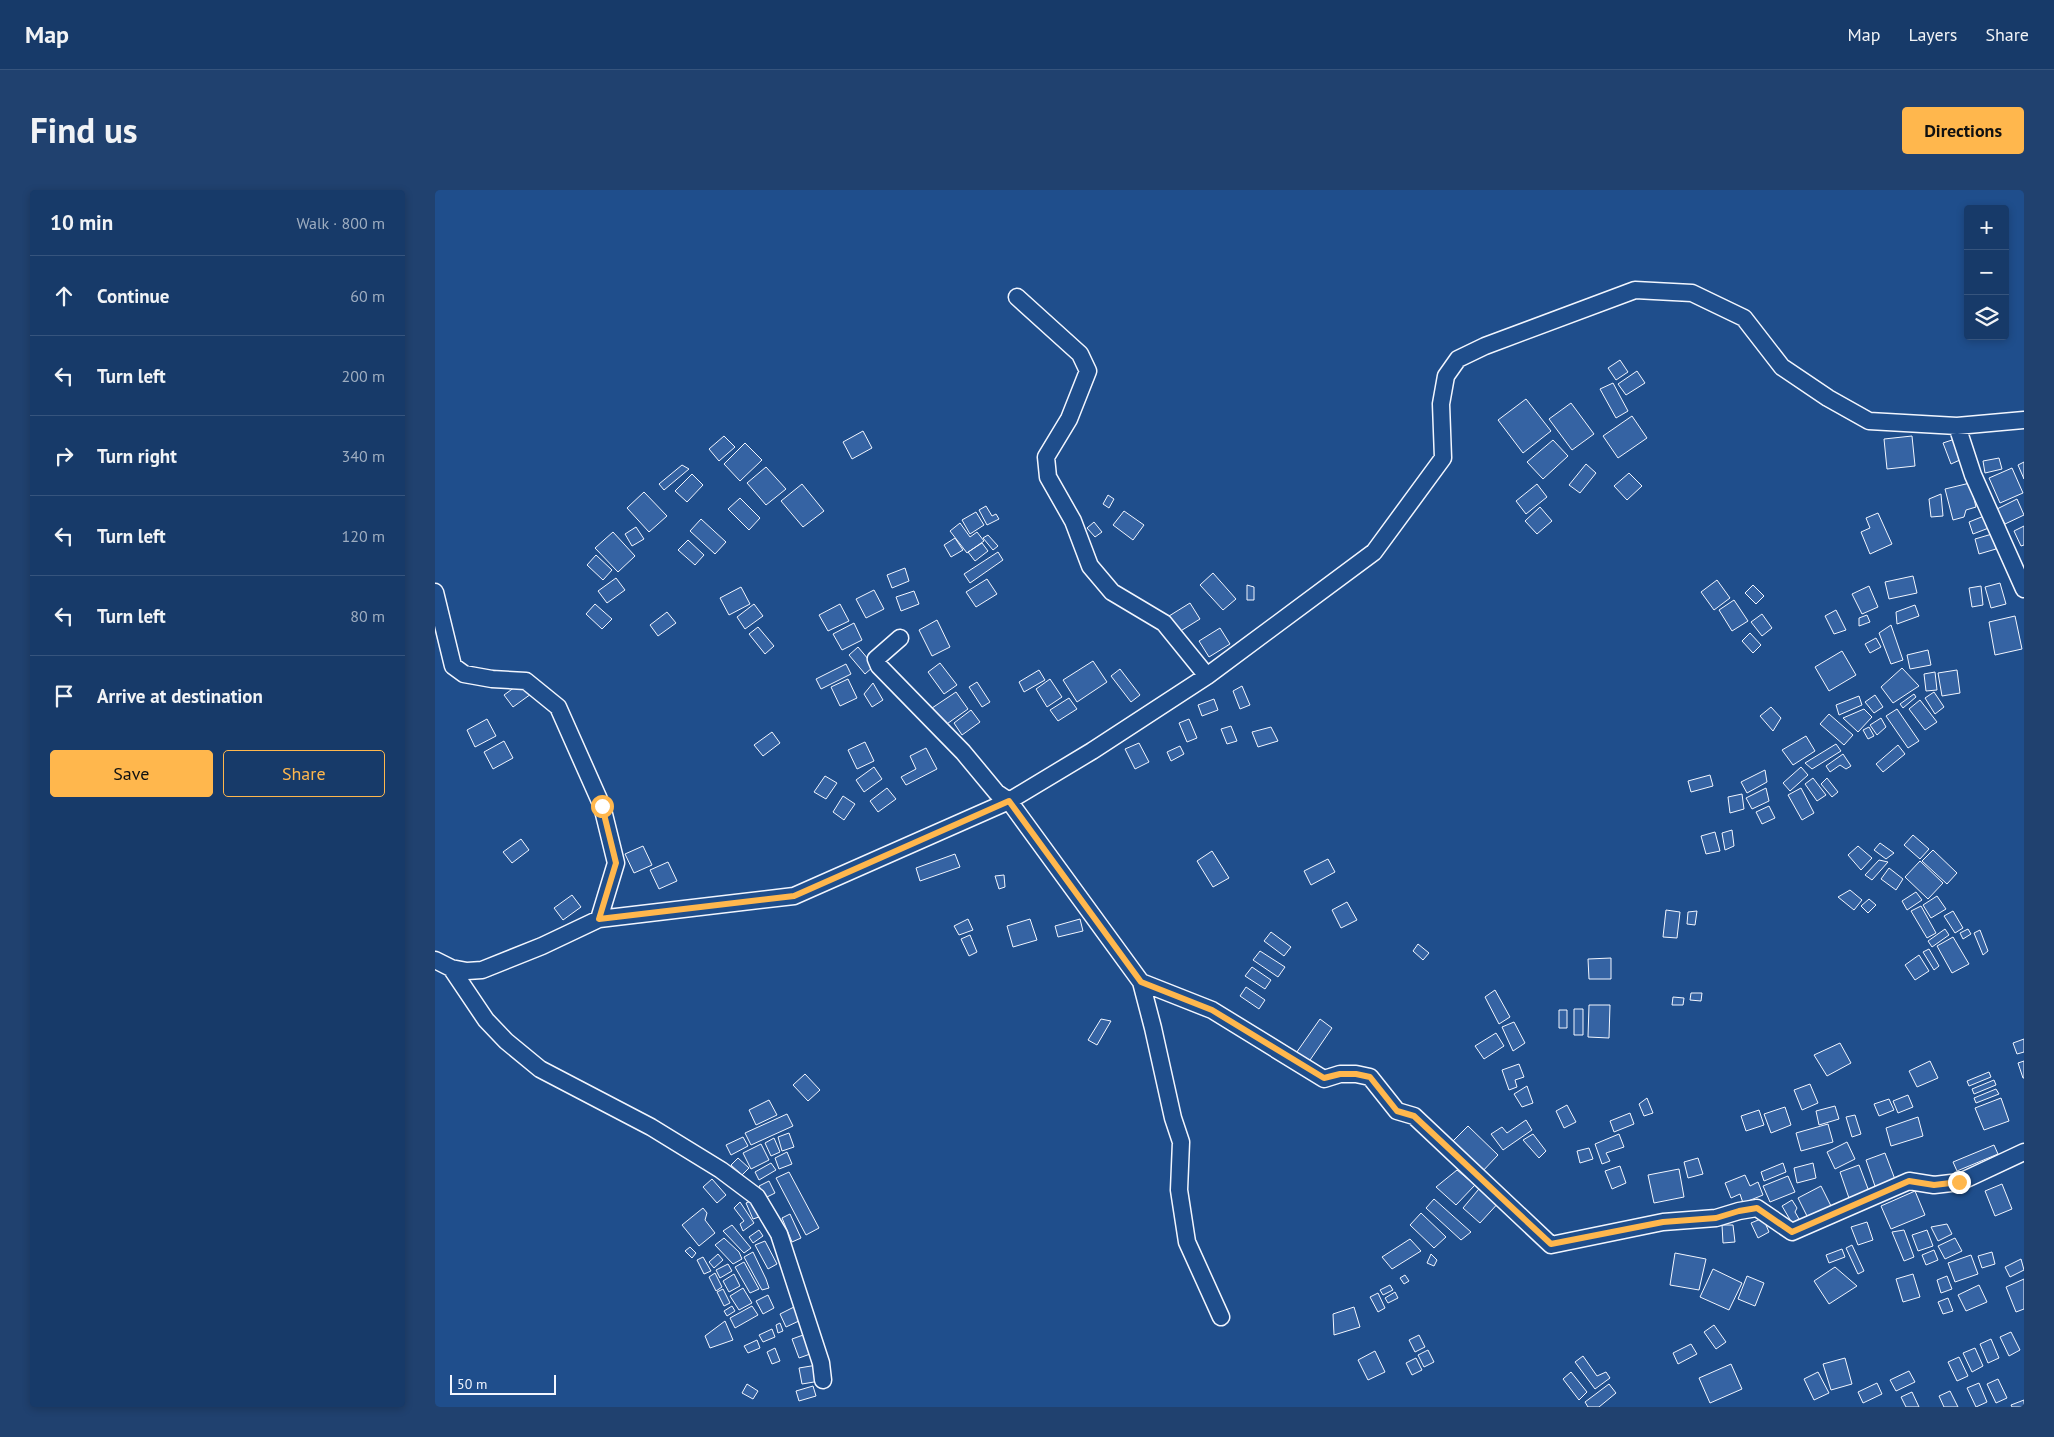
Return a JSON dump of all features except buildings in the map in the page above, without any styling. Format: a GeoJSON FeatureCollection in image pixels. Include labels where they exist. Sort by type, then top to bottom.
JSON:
{"type":"FeatureCollection","features":[{"type":"Feature","properties":{"kind":"street"},"geometry":{"type":"LineString","coordinates":[[435,960],[451,968],[467,971],[482,970],[542,946],[599,919],[794,896],[1009,801],[1092,751],[1207,676],[1374,552],[1443,458],[1441,404],[1446,376],[1458,359],[1485,346],[1635,290],[1692,293],[1744,318],[1782,367],[1828,398],[1869,420],[1957,426],[2024,420]]}},
{"type":"Feature","properties":{"kind":"street"},"geometry":{"type":"LineString","coordinates":[[1017,297],[1080,354],[1088,371],[1069,419],[1046,457],[1047,477],[1073,520],[1090,566],[1112,592],[1164,623],[1207,676]]}},
{"type":"Feature","properties":{"kind":"street"},"geometry":{"type":"LineString","coordinates":[[1957,426],[1973,475],[2024,589]]}},
{"type":"Feature","properties":{"kind":"street"},"geometry":{"type":"LineString","coordinates":[[435,592],[453,666],[464,674],[492,679],[527,680],[558,707],[602,806],[616,863],[599,919]]}},
{"type":"Feature","properties":{"kind":"street"},"geometry":{"type":"LineString","coordinates":[[900,638],[877,659],[879,666],[963,752],[997,793],[1009,801],[1141,982],[1173,1118],[1181,1142],[1179,1190],[1187,1242],[1221,1316]]}},
{"type":"Feature","properties":{"kind":"street"},"geometry":{"type":"LineString","coordinates":[[451,968],[487,1020],[506,1041],[540,1068],[651,1127],[721,1170],[757,1197],[779,1234],[821,1363],[823,1380]]}},
{"type":"Feature","properties":{"kind":"street"},"geometry":{"type":"LineString","coordinates":[[1141,982],[1212,1010],[1324,1078],[1340,1074],[1356,1074],[1370,1077],[1397,1111],[1414,1116],[1551,1244],[1663,1222],[1716,1218],[1757,1208],[1792,1232],[1909,1181],[1934,1185],[1959,1182],[2024,1152]]}},
{"type":"Feature","properties":{"kind":"route"},"geometry":{"type":"LineString","coordinates":[[602,806],[616,863],[599,919],[794,896],[1009,801],[1141,982],[1212,1010],[1324,1078],[1340,1074],[1356,1074],[1370,1077],[1397,1111],[1414,1116],[1551,1244],[1663,1222],[1716,1218],[1757,1208],[1792,1232],[1909,1181],[1934,1185],[1959,1182]]}}]}
